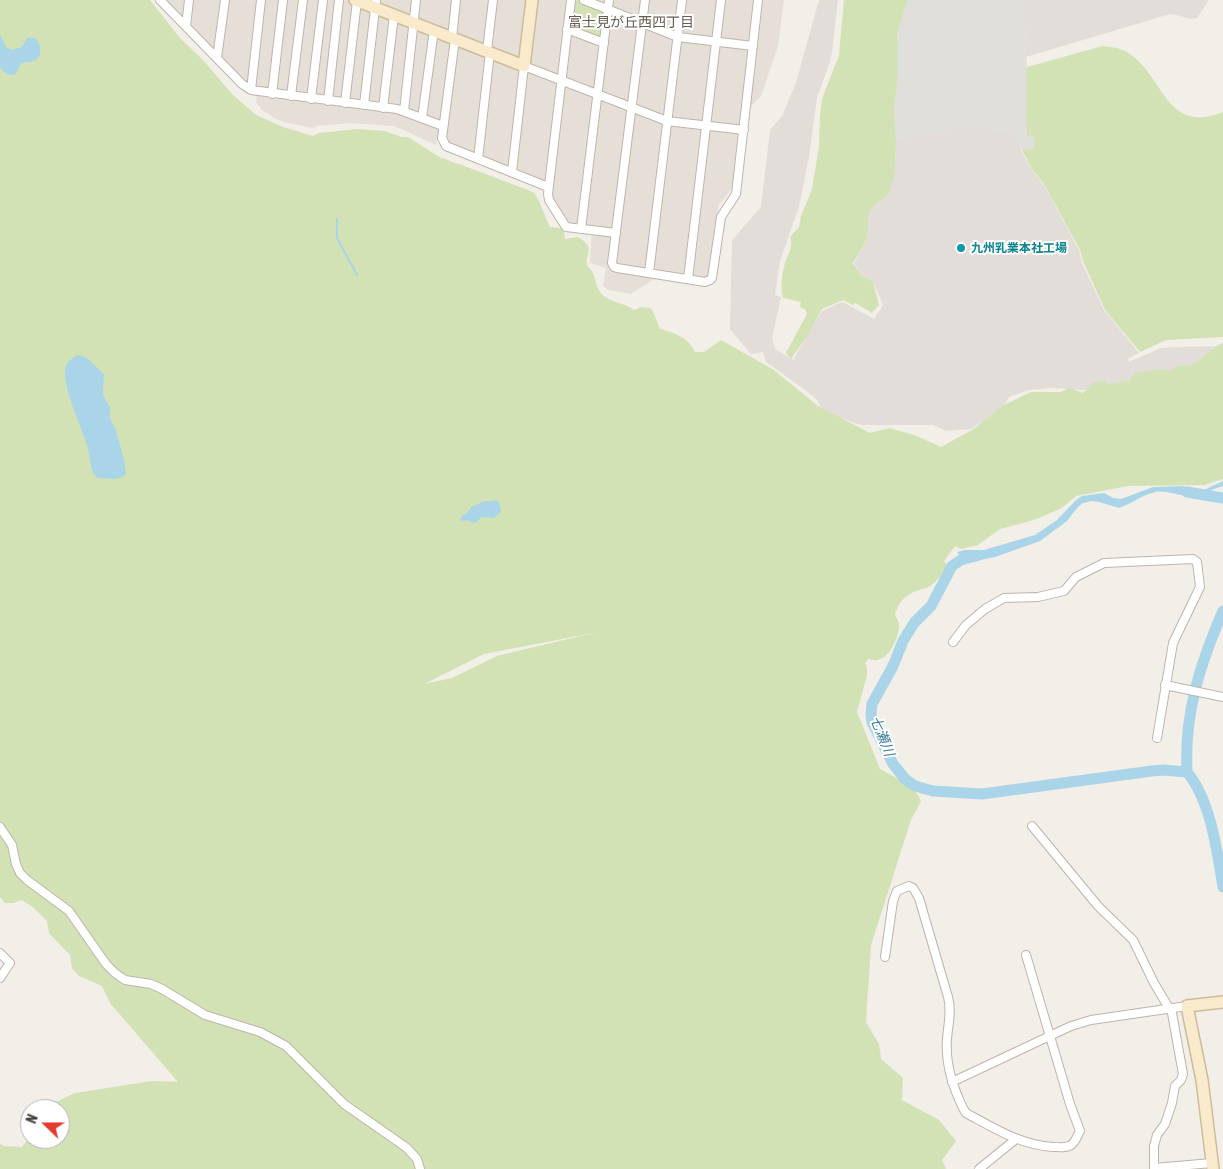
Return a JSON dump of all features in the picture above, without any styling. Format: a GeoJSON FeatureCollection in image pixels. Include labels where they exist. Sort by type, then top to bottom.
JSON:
{"type":"FeatureCollection","features":[{"type":"Feature","properties":{"kind":"street"},"geometry":{"type":"LineString","coordinates":[[160,0],[250,90],[404,111],[444,126]]}},
{"type":"Feature","properties":{"kind":"street"},"geometry":{"type":"LineString","coordinates":[[186,26],[189,0]]}},
{"type":"Feature","properties":{"kind":"street"},"geometry":{"type":"LineString","coordinates":[[217,58],[225,0]]}},
{"type":"Feature","properties":{"kind":"street"},"geometry":{"type":"LineString","coordinates":[[250,90],[261,0]]}},
{"type":"Feature","properties":{"kind":"street"},"geometry":{"type":"LineString","coordinates":[[272,94],[283,0]]}},
{"type":"Feature","properties":{"kind":"street"},"geometry":{"type":"LineString","coordinates":[[291,96],[303,0]]}},
{"type":"Feature","properties":{"kind":"street"},"geometry":{"type":"LineString","coordinates":[[311,99],[323,0]]}},
{"type":"Feature","properties":{"kind":"street"},"geometry":{"type":"LineString","coordinates":[[328,101],[339,0]]}},
{"type":"Feature","properties":{"kind":"street"},"geometry":{"type":"LineString","coordinates":[[345,103],[356,0],[375,4],[394,15],[667,121],[744,130]]}},
{"type":"Feature","properties":{"kind":"street"},"geometry":{"type":"LineString","coordinates":[[404,111],[416,0]]}},
{"type":"Feature","properties":{"kind":"street"},"geometry":{"type":"LineString","coordinates":[[456,0],[442,138],[446,146],[548,187]]}},
{"type":"Feature","properties":{"kind":"street"},"geometry":{"type":"LineString","coordinates":[[478,159],[493,0]]}},
{"type":"Feature","properties":{"kind":"street"},"geometry":{"type":"LineString","coordinates":[[512,172],[532,0]]}},
{"type":"Feature","properties":{"kind":"street"},"geometry":{"type":"LineString","coordinates":[[571,0],[548,187],[549,200],[566,227],[616,233]]}},
{"type":"Feature","properties":{"kind":"street"},"geometry":{"type":"LineString","coordinates":[[584,0],[678,37],[753,46]]}},
{"type":"Feature","properties":{"kind":"street"},"geometry":{"type":"LineString","coordinates":[[581,229],[609,0]]}},
{"type":"Feature","properties":{"kind":"street"},"geometry":{"type":"LineString","coordinates":[[645,0],[612,263],[614,267],[708,282],[712,278],[721,217],[734,200],[736,194],[758,0]]}},
{"type":"Feature","properties":{"kind":"street"},"geometry":{"type":"LineString","coordinates":[[649,273],[682,0]]}},
{"type":"Feature","properties":{"kind":"street"},"geometry":{"type":"LineString","coordinates":[[688,279],[721,0]]}},
{"type":"Feature","properties":{"kind":"street"},"geometry":{"type":"LineString","coordinates":[[364,105],[375,4]]}},
{"type":"Feature","properties":{"kind":"street"},"geometry":{"type":"LineString","coordinates":[[383,108],[394,15]]}},
{"type":"Feature","properties":{"kind":"street"},"geometry":{"type":"LineString","coordinates":[[567,29],[604,43]]}},
{"type":"Feature","properties":{"kind":"street"},"geometry":{"type":"LineString","coordinates":[[422,118],[434,30]]}},
{"type":"Feature","properties":{"kind":"street"},"geometry":{"type":"LineString","coordinates":[[952,642],[966,625],[985,609],[1004,598],[1038,597],[1064,591],[1076,577],[1104,562],[1193,559],[1197,562],[1200,587],[1173,643],[1157,738]]}},
{"type":"Feature","properties":{"kind":"street"},"geometry":{"type":"LineString","coordinates":[[1165,685],[1223,697]]}},
{"type":"Feature","properties":{"kind":"street"},"geometry":{"type":"LineString","coordinates":[[1032,826],[1098,906],[1130,936],[1154,984],[1172,1013],[1183,1074],[1181,1080],[1175,1086],[1165,1124],[1154,1146],[1154,1168],[1212,1166],[1202,1080],[1187,1006]]}},
{"type":"Feature","properties":{"kind":"street"},"geometry":{"type":"LineString","coordinates":[[0,827],[12,844],[20,874],[69,911],[114,973],[125,980],[151,984],[205,1015],[260,1032],[286,1046],[344,1104],[407,1148],[417,1159],[420,1169]]}},
{"type":"Feature","properties":{"kind":"street"},"geometry":{"type":"LineString","coordinates":[[885,957],[893,901],[897,891],[909,886],[913,888],[919,898],[950,1003],[948,1066],[952,1082],[966,1113],[1016,1140],[1042,1146],[1067,1147],[1074,1142],[1080,1131],[1070,1104],[1026,955]]}},
{"type":"Feature","properties":{"kind":"street"},"geometry":{"type":"LineString","coordinates":[[0,953],[10,963],[0,978]]}},
{"type":"Feature","properties":{"kind":"street"},"geometry":{"type":"LineString","coordinates":[[952,1082],[1072,1026],[1091,1020],[1223,1002]]}},
{"type":"Feature","properties":{"kind":"street"},"geometry":{"type":"LineString","coordinates":[[979,1169],[1016,1140]]}},
{"type":"Feature","properties":{"kind":"shaded area"},"geometry":{"type":"Polygon","coordinates":[[[164,0],[784,0],[778,46],[761,96],[741,116],[734,186],[719,205],[709,275],[704,278],[665,272],[631,294],[609,290],[603,286],[606,268],[590,263],[592,228],[567,224],[551,197],[552,184],[437,138],[436,145],[393,126],[350,123],[313,128],[274,118],[262,110],[256,102],[257,90],[245,82],[164,0]]]}},
{"type":"Feature","properties":{"kind":"shaded area"},"geometry":{"type":"Polygon","coordinates":[[[819,0],[838,0],[832,52],[817,98],[809,157],[799,207],[780,261],[775,295],[781,297],[772,338],[775,349],[793,360],[821,312],[837,304],[843,302],[874,319],[883,305],[873,281],[861,275],[854,263],[865,243],[869,215],[872,208],[889,194],[896,155],[894,107],[899,59],[897,34],[908,0],[1209,0],[1197,18],[1190,19],[1170,14],[1026,57],[1027,65],[1021,80],[1017,142],[1030,167],[1045,187],[1079,250],[1082,263],[1104,310],[1139,353],[1128,358],[1129,362],[1161,348],[1220,346],[1221,372],[1132,382],[1083,390],[1051,388],[1029,390],[1009,397],[1002,409],[971,429],[946,431],[933,425],[861,425],[838,417],[822,410],[817,400],[766,362],[763,352],[751,354],[730,329],[732,240],[761,207],[770,130],[782,116],[796,83],[819,0]]]}},
{"type":"Feature","properties":{"kind":"shaded area"},"geometry":{"type":"Polygon","coordinates":[[[908,0],[1024,0],[1029,45],[1026,46],[1028,55],[1026,58],[1027,136],[1035,137],[1034,149],[1020,148],[1013,137],[1005,132],[987,131],[985,124],[896,141],[894,107],[897,87],[898,40],[908,0]]]}},
{"type":"Feature","properties":{"kind":"green space"},"geometry":{"type":"Polygon","coordinates":[[[0,0],[150,0],[180,38],[203,60],[232,94],[256,115],[283,127],[313,136],[319,133],[357,129],[384,131],[408,137],[441,158],[534,193],[550,227],[561,228],[565,239],[578,237],[588,245],[588,267],[593,273],[603,296],[634,310],[641,307],[650,308],[660,329],[685,339],[695,352],[704,352],[721,340],[774,370],[818,406],[870,433],[890,428],[917,436],[941,447],[972,430],[1004,405],[1031,392],[1061,392],[1070,388],[1083,393],[1094,382],[1105,381],[1108,384],[1129,381],[1135,373],[1157,370],[1170,371],[1178,366],[1193,364],[1223,343],[1223,479],[1204,485],[1128,486],[1076,496],[1062,508],[1034,520],[1000,529],[978,545],[961,549],[955,546],[944,561],[948,566],[942,575],[929,587],[907,596],[899,605],[895,614],[899,630],[893,647],[881,659],[868,659],[865,663],[867,675],[857,712],[880,769],[913,787],[921,801],[911,820],[871,945],[866,1022],[879,1044],[881,1059],[903,1078],[902,1100],[939,1120],[956,1141],[942,1160],[946,1169],[0,1169],[0,1144],[3,1146],[20,1147],[20,1149],[70,1149],[70,1099],[62,1099],[75,1093],[152,1081],[178,1082],[110,1003],[102,986],[79,976],[72,968],[70,955],[49,933],[47,921],[34,908],[22,900],[5,903],[0,897],[0,0]],[[593,633],[484,654],[424,684],[452,678],[497,656],[593,633]]]}},
{"type":"Feature","properties":{"kind":"green space"},"geometry":{"type":"Polygon","coordinates":[[[576,0],[603,11],[600,38],[573,27],[576,0]]]}},
{"type":"Feature","properties":{"kind":"green space"},"geometry":{"type":"Polygon","coordinates":[[[844,0],[908,0],[897,34],[899,59],[894,107],[895,171],[889,194],[872,208],[869,215],[865,243],[853,263],[861,275],[873,281],[879,305],[872,313],[855,303],[853,305],[843,300],[822,309],[808,335],[791,359],[786,353],[807,314],[805,309],[800,307],[801,302],[783,298],[782,276],[791,247],[790,237],[799,227],[801,216],[812,189],[819,147],[822,99],[839,55],[844,0]]]}},
{"type":"Feature","properties":{"kind":"green space"},"geometry":{"type":"Polygon","coordinates":[[[1103,46],[1123,50],[1138,61],[1176,109],[1188,116],[1203,117],[1223,112],[1223,337],[1166,340],[1140,352],[1105,310],[1080,250],[1045,186],[1030,166],[1018,141],[1022,79],[1027,67],[1103,46]]]}},
{"type":"Feature","properties":{"kind":"water"},"geometry":{"type":"Polygon","coordinates":[[[0,35],[6,47],[12,50],[22,47],[27,38],[36,38],[40,47],[39,57],[32,62],[21,63],[16,74],[7,74],[0,67],[0,35]]]}},
{"type":"Feature","properties":{"kind":"water"},"geometry":{"type":"Polygon","coordinates":[[[77,355],[88,359],[104,374],[103,394],[110,408],[110,418],[116,430],[124,460],[126,474],[120,478],[98,478],[93,472],[87,445],[65,378],[66,365],[77,355]]]}},
{"type":"Feature","properties":{"kind":"water"},"geometry":{"type":"Polygon","coordinates":[[[1223,481],[1223,486],[1199,495],[1186,496],[1155,492],[1119,508],[1092,501],[1083,503],[1067,521],[1040,541],[995,557],[966,563],[957,552],[984,550],[1035,535],[1057,520],[1082,496],[1104,493],[1113,498],[1121,499],[1153,487],[1184,486],[1187,488],[1187,491],[1204,490],[1223,481]]]}},
{"type":"Feature","properties":{"kind":"water"},"geometry":{"type":"Polygon","coordinates":[[[496,500],[499,502],[501,512],[494,518],[481,517],[477,522],[473,523],[468,520],[460,521],[461,517],[472,506],[484,501],[496,500]]]}},
{"type":"Feature","properties":{"kind":"waterway"},"geometry":{"type":"LineString","coordinates":[[337,219],[337,238],[357,275]]}},
{"type":"Feature","properties":{"kind":"waterway","name":"七瀬川"},"geometry":{"type":"LineString","coordinates":[[1187,492],[1223,498]]}},
{"type":"Feature","properties":{"kind":"waterway","name":"七瀬川"},"geometry":{"type":"LineString","coordinates":[[976,556],[961,560],[952,566],[931,606],[914,623],[903,641],[893,666],[872,704],[872,722],[893,764],[905,779],[915,786],[933,791],[982,794],[1152,771],[1187,772],[1202,797],[1212,827],[1223,887]]}},
{"type":"Feature","properties":{"kind":"waterway"},"geometry":{"type":"LineString","coordinates":[[1187,772],[1188,730],[1195,690],[1207,650],[1223,611]]}},
{"type":"Feature","properties":{"kind":"place","name":"九州乳業本社工場"},"geometry":{"type":"Point","coordinates":[961,248]}},
{"type":"Feature","properties":{"kind":"district","name":"富士見が丘西四丁目"},"geometry":{"type":"Point","coordinates":[631,23]}}]}
